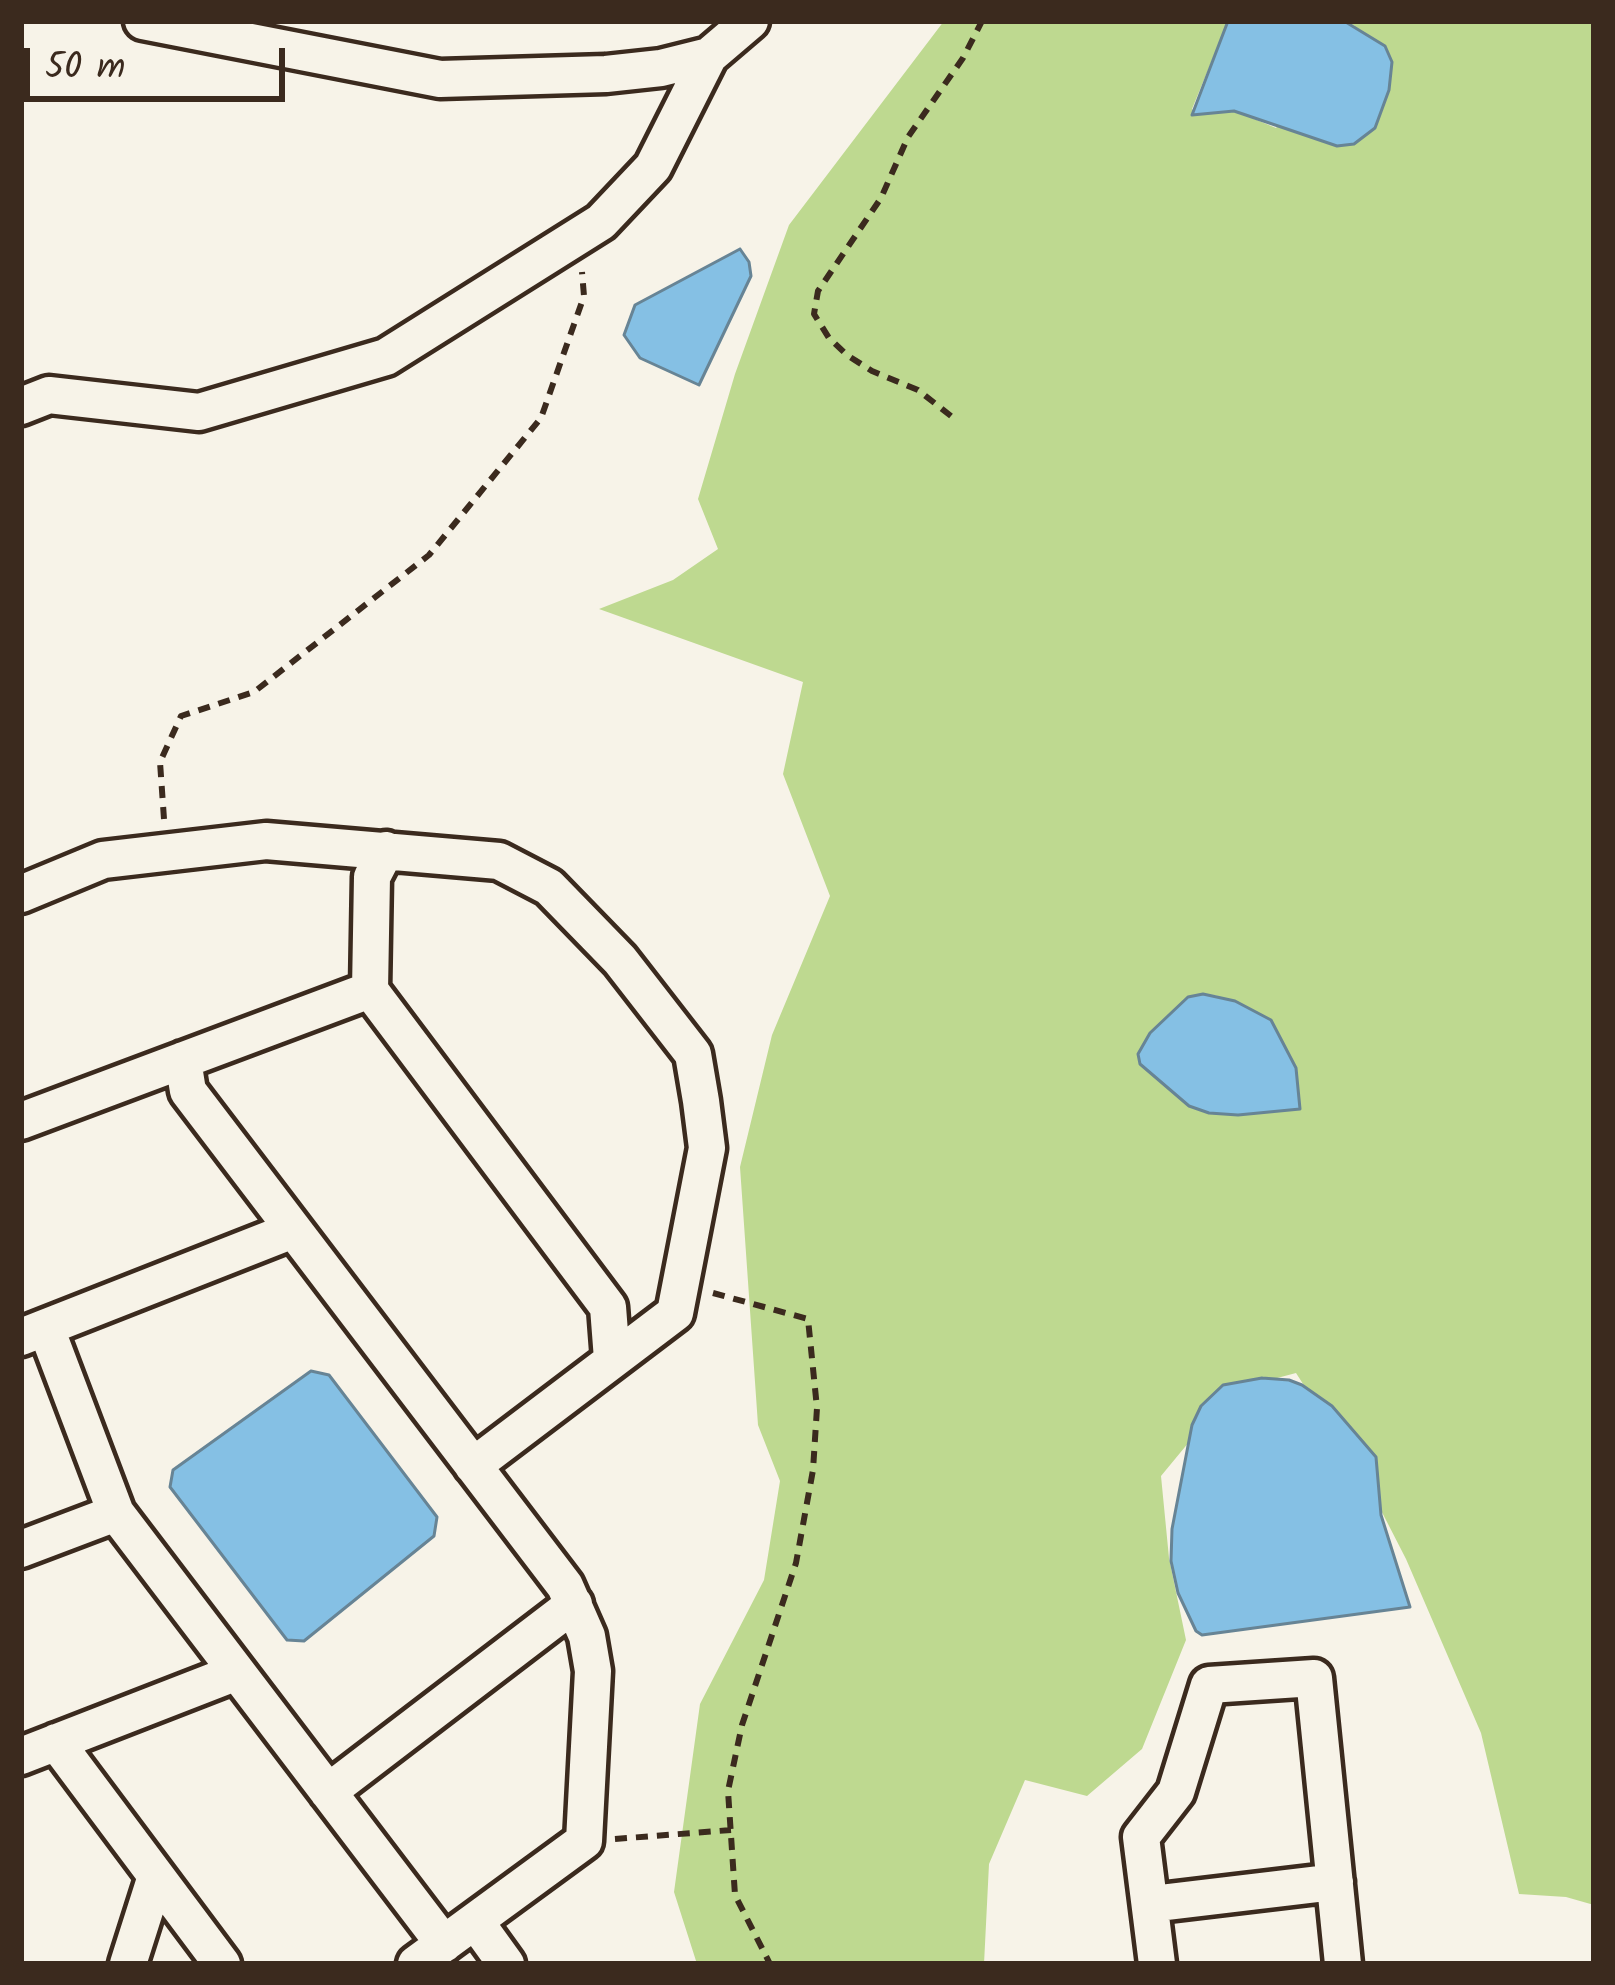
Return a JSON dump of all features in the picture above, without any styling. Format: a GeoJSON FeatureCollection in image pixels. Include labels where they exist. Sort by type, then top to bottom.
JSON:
{"type":"FeatureCollection","features":[{"type":"Feature","properties":{"kind":"street"},"geometry":{"type":"LineString","coordinates":[[143,21],[440,79],[606,74],[709,56]]}},
{"type":"Feature","properties":{"kind":"street"},"geometry":{"type":"LineString","coordinates":[[21,406],[49,395],[199,412],[386,357],[601,222],[653,167],[709,56],[750,21]]}},
{"type":"Feature","properties":{"kind":"street"},"geometry":{"type":"LineString","coordinates":[[21,894],[103,860],[266,842],[499,861],[549,887],[620,960],[693,1054],[707,1148],[675,1313],[473,1466]]}},
{"type":"Feature","properties":{"kind":"street"},"geometry":{"type":"LineString","coordinates":[[386,850],[372,877],[370,990],[608,1306],[612,1359]]}},
{"type":"Feature","properties":{"kind":"street"},"geometry":{"type":"LineString","coordinates":[[21,1121],[370,990]]}},
{"type":"Feature","properties":{"kind":"street"},"geometry":{"type":"LineString","coordinates":[[183,1060],[188,1091],[565,1586],[587,1636],[593,1671],[584,1841],[430,1954],[328,1792],[116,1513],[34,1332],[292,1230]]}},
{"type":"Feature","properties":{"kind":"street"},"geometry":{"type":"LineString","coordinates":[[21,1549],[116,1513]]}},
{"type":"Feature","properties":{"kind":"street"},"geometry":{"type":"LineString","coordinates":[[328,1792],[574,1604]]}},
{"type":"Feature","properties":{"kind":"street"},"geometry":{"type":"LineString","coordinates":[[21,1756],[237,1672]]}},
{"type":"Feature","properties":{"kind":"street"},"geometry":{"type":"LineString","coordinates":[[1157,1964],[1141,1838],[1176,1792],[1209,1685],[1314,1678],[1343,1964]]}},
{"type":"Feature","properties":{"kind":"street"},"geometry":{"type":"LineString","coordinates":[[56,1742],[222,1964]]}},
{"type":"Feature","properties":{"kind":"street"},"geometry":{"type":"LineString","coordinates":[[128,1964],[156,1876]]}},
{"type":"Feature","properties":{"kind":"street"},"geometry":{"type":"LineString","coordinates":[[1151,1904],[1336,1882]]}},
{"type":"Feature","properties":{"kind":"street"},"geometry":{"type":"LineString","coordinates":[[475,1921],[506,1964]]}},
{"type":"Feature","properties":{"kind":"path"},"geometry":{"type":"LineString","coordinates":[[951,416],[918,390],[847,355],[814,314],[818,291],[881,198],[908,137],[964,58],[982,21]]}},
{"type":"Feature","properties":{"kind":"path"},"geometry":{"type":"LineString","coordinates":[[166,852],[160,762],[181,716],[254,692],[429,556],[541,418],[584,296],[579,239]]}},
{"type":"Feature","properties":{"kind":"path"},"geometry":{"type":"LineString","coordinates":[[681,1285],[808,1319],[817,1408],[813,1470],[796,1563],[742,1725],[728,1791],[735,1894],[770,1964]]}},
{"type":"Feature","properties":{"kind":"path"},"geometry":{"type":"LineString","coordinates":[[584,1841],[731,1830]]}},
{"type":"Feature","properties":{"kind":"green space"},"geometry":{"type":"Polygon","coordinates":[[[944,21],[1228,21],[1192,109],[1198,115],[1235,111],[1276,128],[1355,26],[1344,21],[1594,21],[1594,1905],[1566,1897],[1519,1894],[1481,1733],[1406,1559],[1367,1483],[1296,1373],[1232,1390],[1161,1476],[1169,1558],[1186,1640],[1142,1749],[1087,1796],[1025,1780],[989,1864],[984,1964],[697,1964],[674,1892],[700,1704],[764,1580],[780,1481],[758,1425],[740,1167],[772,1035],[830,896],[783,774],[803,682],[599,609],[673,580],[718,549],[698,499],[735,374],[789,225],[944,21]],[[1218,996],[1188,997],[1140,1064],[1189,1106],[1209,1113],[1299,1109],[1296,1068],[1218,996]]]}},
{"type":"Feature","properties":{"kind":"water"},"geometry":{"type":"Polygon","coordinates":[[[1228,21],[1344,21],[1385,46],[1392,62],[1389,90],[1375,128],[1354,144],[1337,146],[1234,111],[1192,115],[1228,21]]]}},
{"type":"Feature","properties":{"kind":"water"},"geometry":{"type":"Polygon","coordinates":[[[740,249],[751,276],[699,385],[640,358],[624,335],[635,305],[740,249]]]}},
{"type":"Feature","properties":{"kind":"water"},"geometry":{"type":"Polygon","coordinates":[[[1203,994],[1235,1001],[1271,1020],[1296,1068],[1300,1109],[1209,1113],[1189,1106],[1140,1064],[1138,1054],[1150,1033],[1188,997],[1203,994]]]}},
{"type":"Feature","properties":{"kind":"water"},"geometry":{"type":"Polygon","coordinates":[[[311,1371],[329,1375],[437,1517],[434,1536],[304,1641],[287,1640],[170,1487],[173,1470],[311,1371]]]}},
{"type":"Feature","properties":{"kind":"water"},"geometry":{"type":"Polygon","coordinates":[[[1262,1378],[1302,1385],[1332,1406],[1376,1457],[1381,1515],[1410,1607],[1202,1635],[1196,1631],[1178,1593],[1171,1561],[1172,1529],[1192,1425],[1201,1406],[1223,1385],[1262,1378]]]}}]}
